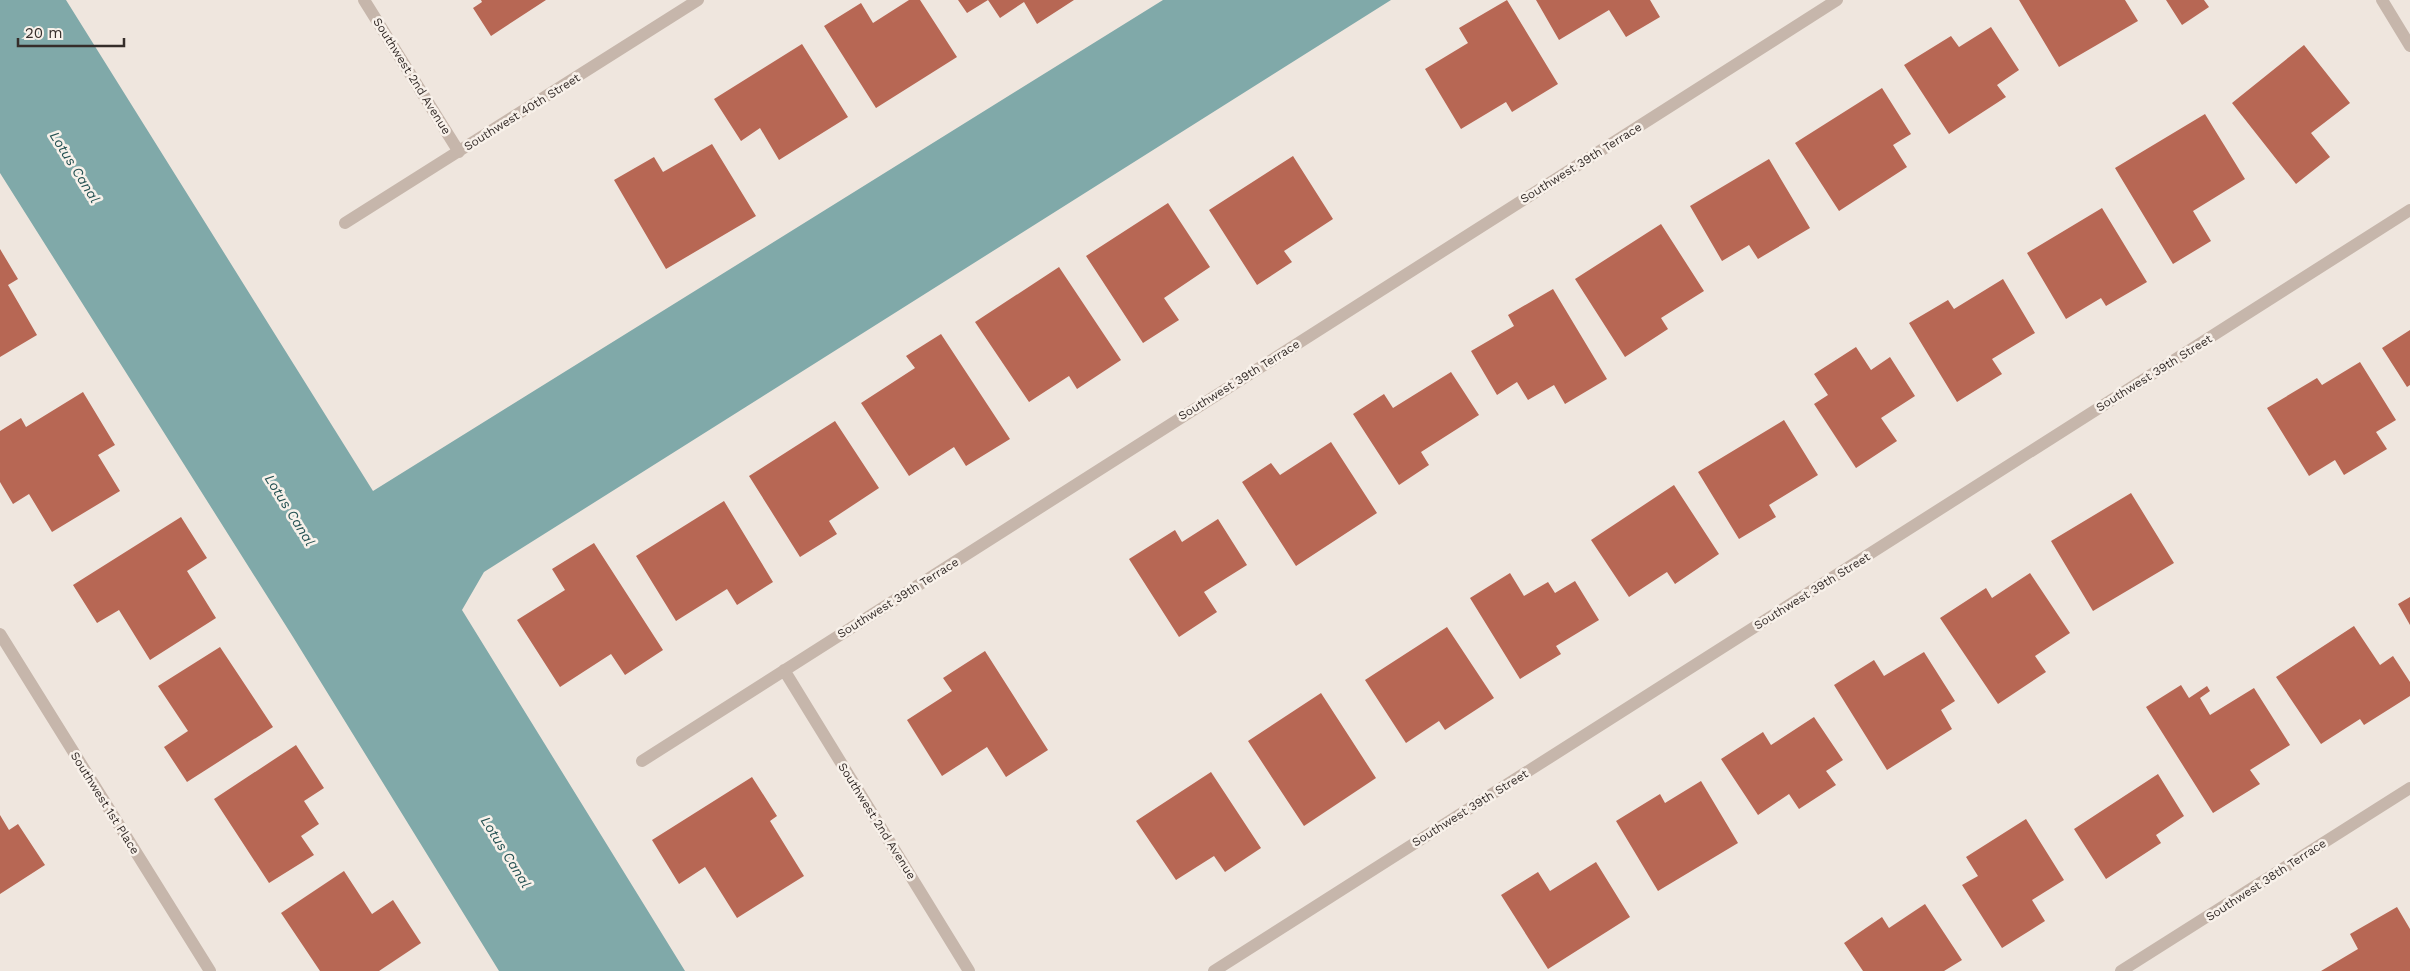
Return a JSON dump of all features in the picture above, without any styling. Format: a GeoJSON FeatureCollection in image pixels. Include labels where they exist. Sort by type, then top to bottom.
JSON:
{"type":"FeatureCollection","features":[{"type":"Feature","properties":{"kind":"street","name":"Southwest 2nd Avenue"},"geometry":{"type":"LineString","coordinates":[[364,0],[459,152]]}},
{"type":"Feature","properties":{"kind":"street","name":"Southwest 40th Street"},"geometry":{"type":"LineString","coordinates":[[345,223],[698,0]]}},
{"type":"Feature","properties":{"kind":"street","name":"Southwest 39th Terrace"},"geometry":{"type":"LineString","coordinates":[[642,761],[1837,0]]}},
{"type":"Feature","properties":{"kind":"street"},"geometry":{"type":"LineString","coordinates":[[2382,0],[2410,46]]}},
{"type":"Feature","properties":{"kind":"street","name":"Southwest 39th Street"},"geometry":{"type":"LineString","coordinates":[[1214,971],[2410,210]]}},
{"type":"Feature","properties":{"kind":"street","name":"Southwest 1st Place"},"geometry":{"type":"LineString","coordinates":[[0,634],[210,971]]}},
{"type":"Feature","properties":{"kind":"street","name":"Southwest 2nd Avenue"},"geometry":{"type":"LineString","coordinates":[[784,670],[969,971]]}},
{"type":"Feature","properties":{"kind":"street","name":"Southwest 38th Terrace"},"geometry":{"type":"LineString","coordinates":[[2121,971],[2410,788]]}},
{"type":"Feature","properties":{"kind":"water","name":"Lotus Canal"},"geometry":{"type":"Polygon","coordinates":[[[0,0],[66,0],[373,491],[1163,0],[1391,0],[484,572],[462,610],[685,971],[499,971],[293,637],[0,173],[0,0]]]}},
{"type":"Feature","properties":{"kind":"building"},"geometry":{"type":"Polygon","coordinates":[[[481,0],[546,0],[491,36],[473,8],[482,2],[481,0]]]}},
{"type":"Feature","properties":{"kind":"building"},"geometry":{"type":"Polygon","coordinates":[[[909,0],[920,0],[957,57],[876,108],[824,26],[861,3],[873,23],[909,0]]]}},
{"type":"Feature","properties":{"kind":"building"},"geometry":{"type":"Polygon","coordinates":[[[958,0],[988,0],[967,13],[958,0]]]}},
{"type":"Feature","properties":{"kind":"building"},"geometry":{"type":"Polygon","coordinates":[[[988,0],[1074,0],[1037,24],[1024,2],[1000,18],[988,0]]]}},
{"type":"Feature","properties":{"kind":"building"},"geometry":{"type":"Polygon","coordinates":[[[1507,0],[1558,84],[1512,112],[1506,102],[1461,129],[1425,69],[1468,43],[1459,28],[1507,0]]]}},
{"type":"Feature","properties":{"kind":"building"},"geometry":{"type":"Polygon","coordinates":[[[1536,0],[1650,0],[1660,17],[1626,37],[1609,10],[1559,40],[1536,0]]]}},
{"type":"Feature","properties":{"kind":"building"},"geometry":{"type":"Polygon","coordinates":[[[2019,0],[2125,0],[2138,21],[2059,67],[2019,0]]]}},
{"type":"Feature","properties":{"kind":"building"},"geometry":{"type":"Polygon","coordinates":[[[2166,0],[2204,0],[2209,7],[2182,25],[2166,0]]]}},
{"type":"Feature","properties":{"kind":"building"},"geometry":{"type":"Polygon","coordinates":[[[1991,27],[2019,70],[1997,85],[2006,97],[1949,134],[1904,65],[1951,36],[1959,47],[1991,27]]]}},
{"type":"Feature","properties":{"kind":"building"},"geometry":{"type":"Polygon","coordinates":[[[802,44],[848,117],[779,160],[760,128],[741,141],[714,99],[802,44]]]}},
{"type":"Feature","properties":{"kind":"building"},"geometry":{"type":"Polygon","coordinates":[[[2304,45],[2350,103],[2311,133],[2330,157],[2296,184],[2232,103],[2304,45]]]}},
{"type":"Feature","properties":{"kind":"building"},"geometry":{"type":"Polygon","coordinates":[[[1882,88],[1911,134],[1893,145],[1907,167],[1839,211],[1795,143],[1882,88]]]}},
{"type":"Feature","properties":{"kind":"building"},"geometry":{"type":"Polygon","coordinates":[[[2205,114],[2245,179],[2193,211],[2211,241],[2173,264],[2115,168],[2205,114]]]}},
{"type":"Feature","properties":{"kind":"building"},"geometry":{"type":"Polygon","coordinates":[[[712,144],[756,216],[666,269],[614,180],[654,157],[663,172],[712,144]]]}},
{"type":"Feature","properties":{"kind":"building"},"geometry":{"type":"Polygon","coordinates":[[[1293,156],[1333,219],[1284,251],[1292,262],[1257,285],[1209,210],[1293,156]]]}},
{"type":"Feature","properties":{"kind":"building"},"geometry":{"type":"Polygon","coordinates":[[[1769,159],[1810,228],[1758,259],[1749,245],[1722,261],[1690,206],[1769,159]]]}},
{"type":"Feature","properties":{"kind":"building"},"geometry":{"type":"Polygon","coordinates":[[[1168,203],[1210,267],[1164,298],[1179,320],[1143,343],[1086,256],[1168,203]]]}},
{"type":"Feature","properties":{"kind":"building"},"geometry":{"type":"Polygon","coordinates":[[[2102,208],[2147,282],[2106,306],[2101,298],[2066,319],[2027,253],[2102,208]]]}},
{"type":"Feature","properties":{"kind":"building"},"geometry":{"type":"Polygon","coordinates":[[[1661,224],[1704,291],[1661,318],[1668,329],[1625,357],[1575,279],[1661,224]]]}},
{"type":"Feature","properties":{"kind":"building"},"geometry":{"type":"Polygon","coordinates":[[[0,249],[18,279],[8,285],[37,335],[0,357],[0,249]]]}},
{"type":"Feature","properties":{"kind":"building"},"geometry":{"type":"Polygon","coordinates":[[[1059,267],[1121,360],[1077,389],[1069,376],[1029,402],[975,322],[1059,267]]]}},
{"type":"Feature","properties":{"kind":"building"},"geometry":{"type":"Polygon","coordinates":[[[2003,279],[2035,333],[1992,359],[2002,374],[1957,402],[1909,323],[1948,300],[1954,309],[2003,279]]]}},
{"type":"Feature","properties":{"kind":"building"},"geometry":{"type":"Polygon","coordinates":[[[1553,289],[1607,379],[1565,404],[1554,385],[1528,400],[1517,382],[1497,395],[1471,351],[1514,326],[1508,315],[1553,289]]]}},
{"type":"Feature","properties":{"kind":"building"},"geometry":{"type":"Polygon","coordinates":[[[2410,330],[2410,385],[2407,387],[2382,348],[2410,330]]]}},
{"type":"Feature","properties":{"kind":"building"},"geometry":{"type":"Polygon","coordinates":[[[941,334],[1010,439],[966,466],[954,447],[909,476],[861,403],[915,368],[906,356],[941,334]]]}},
{"type":"Feature","properties":{"kind":"building"},"geometry":{"type":"Polygon","coordinates":[[[1856,347],[1871,370],[1890,357],[1915,396],[1881,418],[1897,441],[1856,468],[1814,404],[1828,395],[1814,374],[1856,347]]]}},
{"type":"Feature","properties":{"kind":"building"},"geometry":{"type":"Polygon","coordinates":[[[2360,362],[2396,420],[2376,432],[2387,449],[2344,475],[2335,460],[2309,476],[2267,408],[2317,378],[2322,385],[2360,362]]]}},
{"type":"Feature","properties":{"kind":"building"},"geometry":{"type":"Polygon","coordinates":[[[1451,372],[1479,415],[1421,452],[1429,465],[1399,485],[1353,414],[1384,394],[1393,408],[1451,372]]]}},
{"type":"Feature","properties":{"kind":"building"},"geometry":{"type":"Polygon","coordinates":[[[83,392],[115,445],[98,455],[120,491],[52,532],[29,494],[13,504],[0,482],[0,431],[21,418],[26,427],[83,392]]]}},
{"type":"Feature","properties":{"kind":"building"},"geometry":{"type":"Polygon","coordinates":[[[1784,420],[1818,475],[1769,505],[1776,517],[1739,539],[1698,472],[1784,420]]]}},
{"type":"Feature","properties":{"kind":"building"},"geometry":{"type":"Polygon","coordinates":[[[835,421],[879,488],[829,521],[837,534],[800,557],[749,476],[835,421]]]}},
{"type":"Feature","properties":{"kind":"building"},"geometry":{"type":"Polygon","coordinates":[[[1331,442],[1377,513],[1296,566],[1242,482],[1271,463],[1280,475],[1331,442]]]}},
{"type":"Feature","properties":{"kind":"building"},"geometry":{"type":"Polygon","coordinates":[[[1674,485],[1719,554],[1675,584],[1667,572],[1629,597],[1591,540],[1674,485]]]}},
{"type":"Feature","properties":{"kind":"building"},"geometry":{"type":"Polygon","coordinates":[[[2131,493],[2174,563],[2093,611],[2051,541],[2131,493]]]}},
{"type":"Feature","properties":{"kind":"building"},"geometry":{"type":"Polygon","coordinates":[[[724,501],[773,582],[737,605],[727,589],[676,621],[636,556],[724,501]]]}},
{"type":"Feature","properties":{"kind":"building"},"geometry":{"type":"Polygon","coordinates":[[[181,517],[207,558],[187,571],[216,618],[150,660],[119,610],[97,623],[73,585],[181,517]]]}},
{"type":"Feature","properties":{"kind":"building"},"geometry":{"type":"Polygon","coordinates":[[[1218,519],[1247,565],[1204,592],[1217,612],[1179,637],[1129,559],[1175,530],[1182,542],[1218,519]]]}},
{"type":"Feature","properties":{"kind":"building"},"geometry":{"type":"Polygon","coordinates":[[[594,543],[663,650],[625,675],[611,654],[560,687],[517,620],[565,590],[552,569],[594,543]]]}},
{"type":"Feature","properties":{"kind":"building"},"geometry":{"type":"Polygon","coordinates":[[[1510,573],[1524,596],[1548,582],[1555,593],[1575,581],[1599,620],[1556,646],[1561,654],[1520,679],[1470,598],[1510,573]]]}},
{"type":"Feature","properties":{"kind":"building"},"geometry":{"type":"Polygon","coordinates":[[[2030,573],[2070,633],[2035,656],[2046,672],[1998,704],[1940,618],[1986,588],[1992,598],[2030,573]]]}},
{"type":"Feature","properties":{"kind":"building"},"geometry":{"type":"Polygon","coordinates":[[[2410,597],[2410,625],[2398,604],[2410,597]]]}},
{"type":"Feature","properties":{"kind":"building"},"geometry":{"type":"Polygon","coordinates":[[[2354,626],[2380,665],[2393,656],[2410,682],[2410,696],[2364,725],[2360,719],[2321,744],[2276,677],[2354,626]]]}},
{"type":"Feature","properties":{"kind":"building"},"geometry":{"type":"Polygon","coordinates":[[[1447,627],[1494,698],[1445,730],[1439,721],[1406,743],[1365,680],[1447,627]]]}},
{"type":"Feature","properties":{"kind":"building"},"geometry":{"type":"Polygon","coordinates":[[[220,647],[273,727],[187,782],[164,747],[188,731],[158,686],[220,647]]]}},
{"type":"Feature","properties":{"kind":"building"},"geometry":{"type":"Polygon","coordinates":[[[985,651],[1048,750],[1006,777],[987,747],[942,776],[907,720],[952,691],[943,678],[985,651]]]}},
{"type":"Feature","properties":{"kind":"building"},"geometry":{"type":"Polygon","coordinates":[[[1924,652],[1955,701],[1941,710],[1952,729],[1887,770],[1834,685],[1874,660],[1884,676],[1924,652]]]}},
{"type":"Feature","properties":{"kind":"building"},"geometry":{"type":"Polygon","coordinates":[[[2181,685],[2189,698],[2207,686],[2210,691],[2200,698],[2210,715],[2254,688],[2290,745],[2250,770],[2260,784],[2213,813],[2146,707],[2181,685]]]}},
{"type":"Feature","properties":{"kind":"building"},"geometry":{"type":"Polygon","coordinates":[[[1321,693],[1376,778],[1304,826],[1248,741],[1321,693]]]}},
{"type":"Feature","properties":{"kind":"building"},"geometry":{"type":"Polygon","coordinates":[[[1814,717],[1843,760],[1826,771],[1836,785],[1799,809],[1789,794],[1758,815],[1721,759],[1763,732],[1771,745],[1814,717]]]}},
{"type":"Feature","properties":{"kind":"building"},"geometry":{"type":"Polygon","coordinates":[[[296,745],[324,788],[304,801],[319,824],[301,836],[314,855],[269,883],[214,799],[296,745]]]}},
{"type":"Feature","properties":{"kind":"building"},"geometry":{"type":"Polygon","coordinates":[[[1211,772],[1261,848],[1225,872],[1214,856],[1176,880],[1136,821],[1211,772]]]}},
{"type":"Feature","properties":{"kind":"building"},"geometry":{"type":"Polygon","coordinates":[[[2158,774],[2184,816],[2156,835],[2161,843],[2106,879],[2074,829],[2158,774]]]}},
{"type":"Feature","properties":{"kind":"building"},"geometry":{"type":"Polygon","coordinates":[[[752,777],[777,816],[770,821],[804,876],[737,918],[705,867],[679,884],[652,840],[752,777]]]}},
{"type":"Feature","properties":{"kind":"building"},"geometry":{"type":"Polygon","coordinates":[[[1701,781],[1738,843],[1658,891],[1616,821],[1660,794],[1665,803],[1701,781]]]}},
{"type":"Feature","properties":{"kind":"building"},"geometry":{"type":"Polygon","coordinates":[[[0,815],[9,830],[18,824],[45,865],[0,894],[0,815]]]}},
{"type":"Feature","properties":{"kind":"building"},"geometry":{"type":"Polygon","coordinates":[[[2026,819],[2064,880],[2032,900],[2045,921],[2002,948],[1962,885],[1978,876],[1966,857],[2026,819]]]}},
{"type":"Feature","properties":{"kind":"building"},"geometry":{"type":"Polygon","coordinates":[[[1596,862],[1630,917],[1548,969],[1501,895],[1538,872],[1550,891],[1596,862]]]}},
{"type":"Feature","properties":{"kind":"building"},"geometry":{"type":"Polygon","coordinates":[[[344,871],[372,914],[393,900],[421,943],[379,971],[320,971],[281,913],[344,871]]]}},
{"type":"Feature","properties":{"kind":"building"},"geometry":{"type":"Polygon","coordinates":[[[1925,904],[1962,960],[1944,971],[1863,971],[1844,943],[1882,917],[1889,928],[1925,904]]]}},
{"type":"Feature","properties":{"kind":"building"},"geometry":{"type":"Polygon","coordinates":[[[2397,907],[2410,929],[2410,971],[2321,971],[2358,949],[2350,934],[2397,907]]]}}]}
